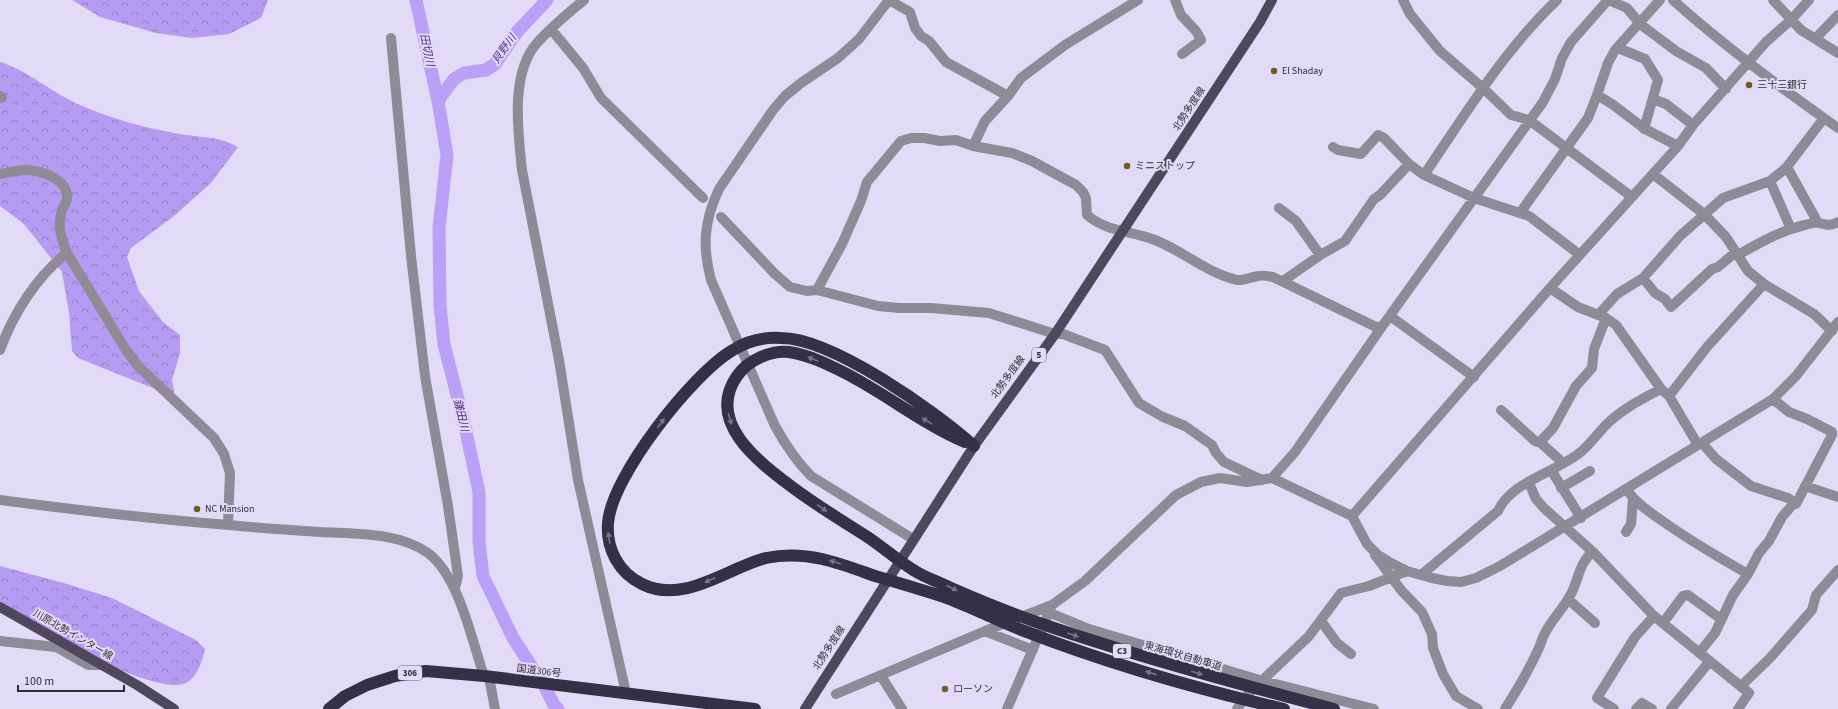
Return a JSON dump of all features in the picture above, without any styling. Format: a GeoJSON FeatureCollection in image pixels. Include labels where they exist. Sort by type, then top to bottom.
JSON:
{"type":"FeatureCollection","features":[{"type":"Feature","properties":{"kind":"highway","name":"C3"},"geometry":{"type":"LineString","coordinates":[[974,446],[954,428],[896,388],[829,350],[794,338],[763,339],[746,343],[732,350],[705,372],[668,413],[636,458],[615,496],[610,509],[608,538],[611,550],[617,562],[634,580],[646,586],[661,590],[688,588],[752,562],[770,557],[788,555],[826,560],[949,599],[1028,632],[1074,649],[1177,681],[1284,709]]}},
{"type":"Feature","properties":{"kind":"highway","name":"東海環状自動車道"},"geometry":{"type":"LineString","coordinates":[[974,446],[950,436],[828,364],[806,356],[788,352],[775,352],[757,359],[745,367],[738,374],[729,393],[728,414],[737,434],[748,449],[763,464],[806,497],[916,572],[1004,611],[1078,636],[1196,673],[1334,709]]}},
{"type":"Feature","properties":{"kind":"highway","name":"国道306号"},"geometry":{"type":"LineString","coordinates":[[329,709],[345,696],[367,684],[395,676],[426,671],[491,677],[623,693],[715,707],[755,709]]}},
{"type":"Feature","properties":{"kind":"main road","name":"北勢多度線"},"geometry":{"type":"LineString","coordinates":[[805,709],[974,446],[1054,334],[1123,231],[1260,22],[1272,0]]}},
{"type":"Feature","properties":{"kind":"main road","name":"川原北勢インター線"},"geometry":{"type":"LineString","coordinates":[[0,607],[137,685],[174,709]]}},
{"type":"Feature","properties":{"kind":"street"},"geometry":{"type":"LineString","coordinates":[[584,0],[563,17],[536,43],[529,54],[520,78],[519,142],[522,170],[559,360],[578,480],[623,693]]}},
{"type":"Feature","properties":{"kind":"street"},"geometry":{"type":"LineString","coordinates":[[913,539],[811,476],[797,462],[775,426],[712,280],[707,262],[705,242],[707,223],[715,196],[727,175],[785,96],[801,83],[838,58],[859,39],[889,0],[910,12],[915,28],[921,36],[929,41],[946,62],[1008,96]]}},
{"type":"Feature","properties":{"kind":"street"},"geometry":{"type":"LineString","coordinates":[[973,146],[985,121],[1008,96],[1021,78],[1065,45],[1138,0]]}},
{"type":"Feature","properties":{"kind":"street"},"geometry":{"type":"LineString","coordinates":[[1175,0],[1181,15],[1196,31],[1201,40],[1182,54]]}},
{"type":"Feature","properties":{"kind":"street"},"geometry":{"type":"LineString","coordinates":[[1403,0],[1410,14],[1440,51],[1484,89],[1511,115],[1529,120],[1632,197]]}},
{"type":"Feature","properties":{"kind":"street"},"geometry":{"type":"LineString","coordinates":[[1424,175],[1484,89],[1522,38],[1557,0]]}},
{"type":"Feature","properties":{"kind":"street"},"geometry":{"type":"LineString","coordinates":[[836,694],[985,631],[1050,609],[1085,581],[1176,495],[1201,482],[1220,478],[1247,482],[1268,479],[1295,452],[1381,328],[1543,102],[1555,78],[1562,58],[1571,42],[1608,0],[1627,8],[1640,24],[1676,52],[1690,57],[1706,68],[1726,88]]}},
{"type":"Feature","properties":{"kind":"street"},"geometry":{"type":"LineString","coordinates":[[1520,213],[1565,147],[1588,118],[1608,63],[1618,48],[1660,0]]}},
{"type":"Feature","properties":{"kind":"street"},"geometry":{"type":"LineString","coordinates":[[1673,0],[1703,28],[1748,64],[1838,128]]}},
{"type":"Feature","properties":{"kind":"street"},"geometry":{"type":"LineString","coordinates":[[1772,0],[1801,30],[1838,53]]}},
{"type":"Feature","properties":{"kind":"street"},"geometry":{"type":"LineString","coordinates":[[1352,516],[1550,288],[1678,146],[1693,126],[1766,42],[1791,20],[1809,0]]}},
{"type":"Feature","properties":{"kind":"street"},"geometry":{"type":"LineString","coordinates":[[1815,40],[1838,15]]}},
{"type":"Feature","properties":{"kind":"street"},"geometry":{"type":"LineString","coordinates":[[551,29],[583,68],[601,98],[703,198]]}},
{"type":"Feature","properties":{"kind":"street"},"geometry":{"type":"LineString","coordinates":[[391,38],[411,256],[425,376],[448,506],[458,576],[455,588]]}},
{"type":"Feature","properties":{"kind":"street"},"geometry":{"type":"LineString","coordinates":[[1618,48],[1645,60],[1658,80],[1644,129]]}},
{"type":"Feature","properties":{"kind":"street"},"geometry":{"type":"LineString","coordinates":[[1597,95],[1612,104],[1644,129],[1678,146]]}},
{"type":"Feature","properties":{"kind":"street"},"geometry":{"type":"LineString","coordinates":[[1653,99],[1666,104],[1693,126]]}},
{"type":"Feature","properties":{"kind":"street"},"geometry":{"type":"LineString","coordinates":[[1540,442],[1553,428],[1576,386],[1592,368],[1594,349],[1602,316],[1617,294],[1643,278],[1680,236],[1723,198],[1770,181],[1787,167],[1824,118]]}},
{"type":"Feature","properties":{"kind":"street"},"geometry":{"type":"LineString","coordinates":[[1333,147],[1338,150],[1361,154],[1378,135],[1384,138],[1409,164],[1424,175],[1474,198],[1529,216],[1580,255]]}},
{"type":"Feature","properties":{"kind":"street"},"geometry":{"type":"LineString","coordinates":[[817,290],[842,244],[861,201],[867,182],[901,141],[910,138],[924,138],[940,141],[956,140],[973,146],[1012,153],[1032,161],[1076,185],[1083,192],[1086,198],[1087,216],[1094,221],[1114,230],[1155,240],[1196,263],[1238,280],[1259,276],[1273,277],[1381,328]]}},
{"type":"Feature","properties":{"kind":"street"},"geometry":{"type":"LineString","coordinates":[[1283,282],[1320,256],[1345,241],[1374,199],[1380,195],[1409,164]]}},
{"type":"Feature","properties":{"kind":"street"},"geometry":{"type":"LineString","coordinates":[[1787,167],[1818,223]]}},
{"type":"Feature","properties":{"kind":"street"},"geometry":{"type":"LineString","coordinates":[[0,174],[26,170],[50,176],[64,188],[67,200],[60,219],[59,228],[67,253],[126,350],[137,365],[214,438],[224,454],[230,473],[228,525]]}},
{"type":"Feature","properties":{"kind":"street"},"geometry":{"type":"LineString","coordinates":[[1653,174],[1704,214],[1726,237],[1748,271],[1764,284],[1814,314],[1832,331]]}},
{"type":"Feature","properties":{"kind":"street"},"geometry":{"type":"LineString","coordinates":[[1770,181],[1791,230]]}},
{"type":"Feature","properties":{"kind":"street"},"geometry":{"type":"LineString","coordinates":[[1279,208],[1296,221],[1320,256]]}},
{"type":"Feature","properties":{"kind":"street"},"geometry":{"type":"LineString","coordinates":[[721,217],[790,288],[807,291],[817,290],[878,306],[899,308],[931,308],[989,313],[1054,334],[1068,336],[1105,350],[1139,403],[1163,417],[1185,426],[1212,445],[1216,453],[1224,462],[1268,479],[1352,516],[1367,544],[1391,578],[1422,612],[1432,634],[1433,648],[1443,674],[1456,696],[1478,709]]}},
{"type":"Feature","properties":{"kind":"street"},"geometry":{"type":"LineString","coordinates":[[1643,278],[1655,293],[1665,300],[1671,308],[1712,269],[1718,267],[1737,254],[1771,237],[1791,230],[1818,223],[1833,225],[1838,222]]}},
{"type":"Feature","properties":{"kind":"street"},"geometry":{"type":"LineString","coordinates":[[0,350],[6,333],[32,290],[58,260],[67,253]]}},
{"type":"Feature","properties":{"kind":"street"},"geometry":{"type":"LineString","coordinates":[[1421,575],[1498,510],[1502,502],[1516,489],[1529,483],[1581,452],[1608,423],[1632,404],[1665,393],[1764,284]]}},
{"type":"Feature","properties":{"kind":"street"},"geometry":{"type":"LineString","coordinates":[[1550,288],[1578,307],[1602,316],[1616,325],[1700,444],[1716,459],[1751,486],[1788,498],[1794,503]]}},
{"type":"Feature","properties":{"kind":"street"},"geometry":{"type":"LineString","coordinates":[[1390,316],[1474,376]]}},
{"type":"Feature","properties":{"kind":"street"},"geometry":{"type":"LineString","coordinates":[[1367,544],[1378,555],[1407,571],[1447,582],[1461,582],[1476,578],[1500,566],[1567,527],[1773,399],[1796,376],[1838,322]]}},
{"type":"Feature","properties":{"kind":"street"},"geometry":{"type":"LineString","coordinates":[[1699,653],[1715,633],[1733,595],[1748,574],[1759,553],[1769,541],[1782,518],[1794,503],[1796,504],[1832,435],[1832,432],[1807,419],[1789,412],[1773,399]]}},
{"type":"Feature","properties":{"kind":"street"},"geometry":{"type":"LineString","coordinates":[[1501,410],[1535,441],[1540,442],[1563,463]]}},
{"type":"Feature","properties":{"kind":"street"},"geometry":{"type":"LineString","coordinates":[[1550,470],[1580,518]]}},
{"type":"Feature","properties":{"kind":"street"},"geometry":{"type":"LineString","coordinates":[[1562,488],[1590,471]]}},
{"type":"Feature","properties":{"kind":"street"},"geometry":{"type":"LineString","coordinates":[[1529,483],[1536,499],[1544,508],[1594,552],[1654,616],[1709,662],[1750,693],[1738,709]]}},
{"type":"Feature","properties":{"kind":"street"},"geometry":{"type":"LineString","coordinates":[[1805,486],[1838,497]]}},
{"type":"Feature","properties":{"kind":"street"},"geometry":{"type":"LineString","coordinates":[[1627,490],[1633,499],[1689,540],[1748,574]]}},
{"type":"Feature","properties":{"kind":"street"},"geometry":{"type":"LineString","coordinates":[[1626,532],[1631,524],[1633,499]]}},
{"type":"Feature","properties":{"kind":"street"},"geometry":{"type":"LineString","coordinates":[[0,500],[78,510],[228,525],[367,535],[393,538],[411,544],[429,554],[443,570],[455,588],[491,677],[495,709]]}},
{"type":"Feature","properties":{"kind":"street"},"geometry":{"type":"LineString","coordinates":[[1505,709],[1538,650],[1545,633],[1560,608],[1568,599],[1576,584],[1581,567],[1586,557],[1594,552]]}},
{"type":"Feature","properties":{"kind":"street"},"geometry":{"type":"LineString","coordinates":[[1741,686],[1770,658],[1812,610],[1816,595],[1838,570]]}},
{"type":"Feature","properties":{"kind":"street"},"geometry":{"type":"LineString","coordinates":[[1237,709],[1250,693],[1309,636],[1341,593],[1369,586],[1407,571]]}},
{"type":"Feature","properties":{"kind":"street"},"geometry":{"type":"LineString","coordinates":[[1663,623],[1683,596],[1688,594],[1721,619]]}},
{"type":"Feature","properties":{"kind":"street"},"geometry":{"type":"LineString","coordinates":[[1568,599],[1595,623]]}},
{"type":"Feature","properties":{"kind":"street"},"geometry":{"type":"LineString","coordinates":[[1007,709],[1050,609]]}},
{"type":"Feature","properties":{"kind":"street"},"geometry":{"type":"LineString","coordinates":[[1050,609],[1089,629],[1263,681],[1374,709]]}},
{"type":"Feature","properties":{"kind":"street"},"geometry":{"type":"LineString","coordinates":[[1614,709],[1598,705],[1597,698],[1620,663],[1626,650],[1654,616]]}},
{"type":"Feature","properties":{"kind":"street"},"geometry":{"type":"LineString","coordinates":[[1321,621],[1337,643],[1351,654]]}},
{"type":"Feature","properties":{"kind":"street"},"geometry":{"type":"LineString","coordinates":[[985,631],[1033,650]]}},
{"type":"Feature","properties":{"kind":"street"},"geometry":{"type":"LineString","coordinates":[[0,641],[56,647],[88,665],[100,665]]}},
{"type":"Feature","properties":{"kind":"street"},"geometry":{"type":"LineString","coordinates":[[1671,709],[1709,662]]}},
{"type":"Feature","properties":{"kind":"street"},"geometry":{"type":"LineString","coordinates":[[881,676],[902,709]]}},
{"type":"Feature","properties":{"kind":"street"},"geometry":{"type":"LineString","coordinates":[[1636,709],[1642,703],[1652,709]]}},
{"type":"Feature","properties":{"kind":"green space"},"geometry":{"type":"Polygon","coordinates":[[[72,0],[268,0],[261,18],[229,34],[192,38],[156,33],[100,17],[72,0]]]}},
{"type":"Feature","properties":{"kind":"green space"},"geometry":{"type":"Polygon","coordinates":[[[0,62],[31,76],[70,100],[103,114],[126,122],[162,131],[223,140],[238,147],[211,183],[174,216],[131,248],[127,257],[139,291],[163,322],[180,335],[180,353],[172,380],[175,397],[78,358],[72,351],[69,313],[62,272],[24,224],[0,206],[0,62]]]}},
{"type":"Feature","properties":{"kind":"green space"},"geometry":{"type":"Polygon","coordinates":[[[0,566],[64,583],[112,598],[196,640],[205,649],[198,671],[189,681],[175,685],[153,681],[126,672],[96,659],[39,631],[0,610],[0,566]]]}},
{"type":"Feature","properties":{"kind":"waterway","name":"鎌田川"},"geometry":{"type":"LineString","coordinates":[[416,0],[438,101],[447,155],[439,228],[440,305],[444,344],[465,427],[479,492],[479,542],[483,576],[513,638],[545,687],[554,705],[558,709]]}},
{"type":"Feature","properties":{"kind":"waterway","name":"貝野川"},"geometry":{"type":"LineString","coordinates":[[438,101],[454,79],[464,73],[486,70],[495,64],[517,32],[547,0]]}},
{"type":"Feature","properties":{"kind":"place","name":"El Shaday"},"geometry":{"type":"Point","coordinates":[1274,71]}},
{"type":"Feature","properties":{"kind":"place","name":"三十三銀行"},"geometry":{"type":"Point","coordinates":[1749,85]}},
{"type":"Feature","properties":{"kind":"place","name":"ミニストップ"},"geometry":{"type":"Point","coordinates":[1127,166]}},
{"type":"Feature","properties":{"kind":"place","name":"NC Mansion"},"geometry":{"type":"Point","coordinates":[197,509]}},
{"type":"Feature","properties":{"kind":"place","name":"ローソン"},"geometry":{"type":"Point","coordinates":[945,689]}},
{"type":"Feature","properties":{"kind":"water label","name":"田切川"},"geometry":{"type":"Point","coordinates":[427,50]}}]}
